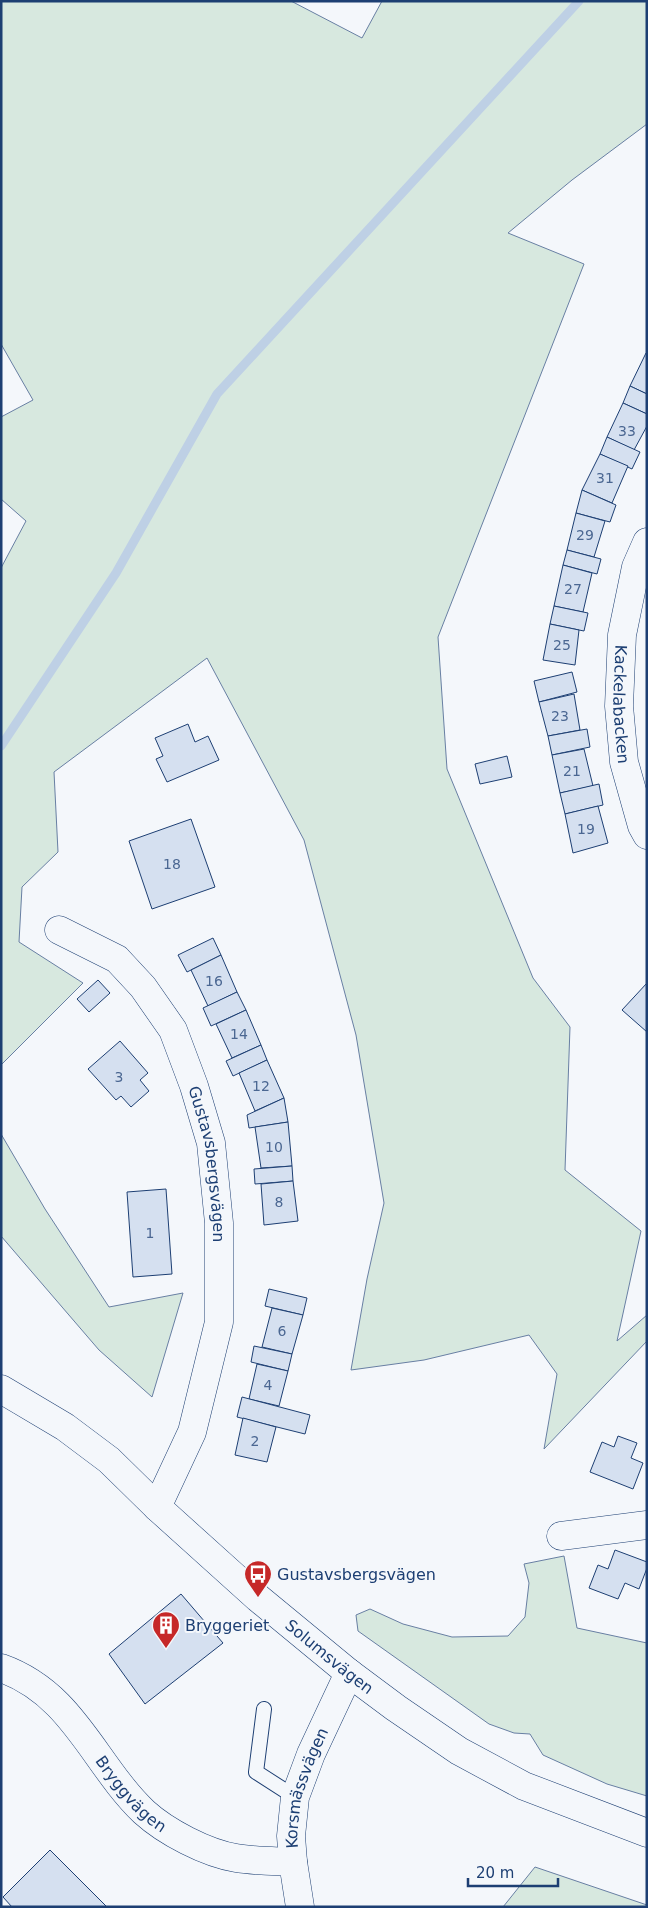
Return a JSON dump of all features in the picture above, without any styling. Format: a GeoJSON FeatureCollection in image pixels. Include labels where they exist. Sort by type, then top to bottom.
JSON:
{"type":"FeatureCollection","features":[{"type":"Feature","properties":{"kind":"street","name":"Kackelabacken"},"geometry":{"type":"LineString","coordinates":[[647,542],[636,567],[622,635],[619,706],[624,762],[642,826],[647,835]]}},
{"type":"Feature","properties":{"kind":"street","name":"Gustavsbergsvägen"},"geometry":{"type":"LineString","coordinates":[[59,930],[117,959],[143,987],[173,1030],[194,1086],[211,1143],[219,1223],[219,1322],[192,1432],[157,1507]]}},
{"type":"Feature","properties":{"kind":"street","name":"Solumsvägen"},"geometry":{"type":"LineString","coordinates":[[1,1390],[65,1427],[109,1460],[157,1507],[258,1598],[349,1673],[459,1751],[517,1782],[647,1832]]}},
{"type":"Feature","properties":{"kind":"street"},"geometry":{"type":"LineString","coordinates":[[561,1536],[647,1525]]}},
{"type":"Feature","properties":{"kind":"street","name":"Bryggvägen"},"geometry":{"type":"LineString","coordinates":[[1,1668],[19,1674],[56,1700],[129,1796],[162,1826],[202,1847],[220,1854],[237,1858],[293,1862]]}},
{"type":"Feature","properties":{"kind":"street","name":"Korsmässvägen"},"geometry":{"type":"LineString","coordinates":[[300,1907],[291,1836],[296,1797],[311,1754],[349,1673]]}},
{"type":"Feature","properties":{"kind":"lane"},"geometry":{"type":"LineString","coordinates":[[264,1709],[256,1772],[296,1797]]}},
{"type":"Feature","properties":{"kind":"shaded area"},"geometry":{"type":"Polygon","coordinates":[[[1,1],[291,1],[362,38],[382,1],[647,1],[647,124],[572,180],[508,233],[584,264],[438,637],[447,769],[533,978],[570,1027],[565,1170],[641,1231],[617,1341],[647,1315],[647,1341],[544,1449],[557,1374],[529,1335],[424,1360],[351,1370],[367,1279],[384,1203],[356,1035],[304,840],[207,658],[54,772],[58,852],[22,887],[19,942],[83,983],[1,1065],[1,568],[26,521],[1,499],[1,417],[33,400],[1,344],[1,1]]]}},
{"type":"Feature","properties":{"kind":"shaded area"},"geometry":{"type":"Polygon","coordinates":[[[1,1134],[45,1209],[109,1307],[183,1293],[152,1397],[99,1350],[1,1236],[1,1134]]]}},
{"type":"Feature","properties":{"kind":"shaded area"},"geometry":{"type":"Polygon","coordinates":[[[564,1556],[577,1628],[647,1643],[647,1796],[607,1784],[543,1755],[530,1734],[514,1733],[489,1724],[358,1631],[356,1615],[370,1609],[403,1624],[452,1637],[508,1636],[525,1617],[529,1583],[524,1564],[564,1556]]]}},
{"type":"Feature","properties":{"kind":"shaded area"},"geometry":{"type":"Polygon","coordinates":[[[535,1867],[647,1905],[647,1907],[503,1907],[535,1867]]]}},
{"type":"Feature","properties":{"kind":"building"},"geometry":{"type":"Polygon","coordinates":[[[647,353],[647,394],[630,386],[647,353]]]}},
{"type":"Feature","properties":{"kind":"building"},"geometry":{"type":"Polygon","coordinates":[[[630,386],[647,394],[647,414],[623,403],[630,386]]]}},
{"type":"Feature","properties":{"kind":"building"},"geometry":{"type":"Polygon","coordinates":[[[623,403],[647,414],[647,426],[634,450],[607,437],[623,403]]]}},
{"type":"Feature","properties":{"kind":"building"},"geometry":{"type":"Polygon","coordinates":[[[607,437],[640,452],[632,469],[600,454],[607,437]]]}},
{"type":"Feature","properties":{"kind":"building"},"geometry":{"type":"Polygon","coordinates":[[[600,454],[628,466],[612,503],[582,490],[600,454]]]}},
{"type":"Feature","properties":{"kind":"building"},"geometry":{"type":"Polygon","coordinates":[[[582,490],[616,505],[610,522],[576,513],[582,490]]]}},
{"type":"Feature","properties":{"kind":"building"},"geometry":{"type":"Polygon","coordinates":[[[576,513],[605,521],[594,557],[567,550],[576,513]]]}},
{"type":"Feature","properties":{"kind":"building"},"geometry":{"type":"Polygon","coordinates":[[[567,550],[601,559],[597,574],[563,565],[567,550]]]}},
{"type":"Feature","properties":{"kind":"building"},"geometry":{"type":"Polygon","coordinates":[[[563,565],[592,573],[583,612],[554,606],[563,565]]]}},
{"type":"Feature","properties":{"kind":"building"},"geometry":{"type":"Polygon","coordinates":[[[554,606],[588,613],[584,631],[550,624],[554,606]]]}},
{"type":"Feature","properties":{"kind":"building"},"geometry":{"type":"Polygon","coordinates":[[[550,624],[579,630],[575,665],[543,660],[550,624]]]}},
{"type":"Feature","properties":{"kind":"building"},"geometry":{"type":"Polygon","coordinates":[[[572,672],[577,692],[539,702],[534,681],[572,672]]]}},
{"type":"Feature","properties":{"kind":"building"},"geometry":{"type":"Polygon","coordinates":[[[574,694],[580,730],[548,736],[539,702],[574,694]]]}},
{"type":"Feature","properties":{"kind":"building"},"geometry":{"type":"Polygon","coordinates":[[[188,724],[195,742],[208,736],[219,760],[167,782],[156,759],[163,756],[155,738],[188,724]]]}},
{"type":"Feature","properties":{"kind":"building"},"geometry":{"type":"Polygon","coordinates":[[[587,729],[590,747],[552,755],[548,736],[587,729]]]}},
{"type":"Feature","properties":{"kind":"building"},"geometry":{"type":"Polygon","coordinates":[[[584,749],[593,786],[560,793],[552,755],[584,749]]]}},
{"type":"Feature","properties":{"kind":"building"},"geometry":{"type":"Polygon","coordinates":[[[507,756],[512,777],[480,784],[475,764],[507,756]]]}},
{"type":"Feature","properties":{"kind":"building"},"geometry":{"type":"Polygon","coordinates":[[[599,784],[603,805],[565,814],[560,793],[599,784]]]}},
{"type":"Feature","properties":{"kind":"building"},"geometry":{"type":"Polygon","coordinates":[[[598,806],[608,843],[573,853],[565,814],[598,806]]]}},
{"type":"Feature","properties":{"kind":"building"},"geometry":{"type":"Polygon","coordinates":[[[191,819],[215,887],[152,909],[129,841],[191,819]]]}},
{"type":"Feature","properties":{"kind":"building"},"geometry":{"type":"Polygon","coordinates":[[[213,938],[221,955],[187,972],[178,955],[213,938]]]}},
{"type":"Feature","properties":{"kind":"building"},"geometry":{"type":"Polygon","coordinates":[[[221,955],[237,992],[208,1006],[191,970],[221,955]]]}},
{"type":"Feature","properties":{"kind":"building"},"geometry":{"type":"Polygon","coordinates":[[[98,980],[110,993],[89,1012],[77,999],[98,980]]]}},
{"type":"Feature","properties":{"kind":"building"},"geometry":{"type":"Polygon","coordinates":[[[647,983],[647,1032],[622,1010],[647,983]]]}},
{"type":"Feature","properties":{"kind":"building"},"geometry":{"type":"Polygon","coordinates":[[[237,992],[246,1010],[211,1026],[203,1008],[237,992]]]}},
{"type":"Feature","properties":{"kind":"building"},"geometry":{"type":"Polygon","coordinates":[[[246,1010],[261,1045],[232,1058],[216,1024],[246,1010]]]}},
{"type":"Feature","properties":{"kind":"building"},"geometry":{"type":"Polygon","coordinates":[[[120,1041],[148,1073],[140,1080],[149,1091],[131,1107],[121,1096],[116,1100],[88,1069],[120,1041]]]}},
{"type":"Feature","properties":{"kind":"building"},"geometry":{"type":"Polygon","coordinates":[[[261,1045],[267,1060],[233,1076],[226,1061],[261,1045]]]}},
{"type":"Feature","properties":{"kind":"building"},"geometry":{"type":"Polygon","coordinates":[[[267,1060],[284,1098],[255,1111],[239,1073],[267,1060]]]}},
{"type":"Feature","properties":{"kind":"building"},"geometry":{"type":"Polygon","coordinates":[[[284,1098],[288,1122],[249,1128],[247,1115],[284,1098]]]}},
{"type":"Feature","properties":{"kind":"building"},"geometry":{"type":"Polygon","coordinates":[[[288,1122],[292,1166],[261,1168],[255,1127],[288,1122]]]}},
{"type":"Feature","properties":{"kind":"building"},"geometry":{"type":"Polygon","coordinates":[[[292,1166],[293,1181],[255,1184],[254,1169],[292,1166]]]}},
{"type":"Feature","properties":{"kind":"building"},"geometry":{"type":"Polygon","coordinates":[[[293,1181],[298,1221],[264,1225],[261,1184],[293,1181]]]}},
{"type":"Feature","properties":{"kind":"building"},"geometry":{"type":"Polygon","coordinates":[[[166,1189],[172,1274],[133,1277],[127,1192],[166,1189]]]}},
{"type":"Feature","properties":{"kind":"building"},"geometry":{"type":"Polygon","coordinates":[[[269,1289],[307,1298],[303,1315],[265,1306],[269,1289]]]}},
{"type":"Feature","properties":{"kind":"building"},"geometry":{"type":"Polygon","coordinates":[[[272,1308],[303,1315],[292,1354],[262,1347],[272,1308]]]}},
{"type":"Feature","properties":{"kind":"building"},"geometry":{"type":"Polygon","coordinates":[[[254,1346],[292,1354],[288,1371],[251,1362],[254,1346]]]}},
{"type":"Feature","properties":{"kind":"building"},"geometry":{"type":"Polygon","coordinates":[[[257,1364],[288,1371],[279,1406],[249,1399],[257,1364]]]}},
{"type":"Feature","properties":{"kind":"building"},"geometry":{"type":"Polygon","coordinates":[[[242,1397],[310,1415],[305,1434],[237,1417],[242,1397]]]}},
{"type":"Feature","properties":{"kind":"building"},"geometry":{"type":"Polygon","coordinates":[[[243,1418],[276,1427],[267,1462],[235,1455],[243,1418]]]}},
{"type":"Feature","properties":{"kind":"building"},"geometry":{"type":"Polygon","coordinates":[[[618,1436],[637,1443],[631,1458],[643,1463],[633,1489],[590,1472],[602,1442],[614,1447],[618,1436]]]}},
{"type":"Feature","properties":{"kind":"building"},"geometry":{"type":"Polygon","coordinates":[[[615,1550],[647,1562],[647,1568],[639,1589],[625,1583],[618,1599],[589,1588],[598,1565],[608,1569],[615,1550]]]}},
{"type":"Feature","properties":{"kind":"building","name":"Bryggeriet"},"geometry":{"type":"Polygon","coordinates":[[[181,1594],[223,1643],[145,1704],[109,1654],[181,1594]]]}},
{"type":"Feature","properties":{"kind":"building"},"geometry":{"type":"Polygon","coordinates":[[[50,1850],[107,1907],[12,1907],[3,1897],[50,1850]]]}},
{"type":"Feature","properties":{"kind":"waterway"},"geometry":{"type":"LineString","coordinates":[[1,746],[116,573],[217,394],[579,1]]}},
{"type":"Feature","properties":{"kind":"place","name":"Gustavsbergsvägen"},"geometry":{"type":"Point","coordinates":[258,1598]}},
{"type":"Feature","properties":{"kind":"place","name":"Bryggeriet"},"geometry":{"type":"Point","coordinates":[166,1649]}}]}
